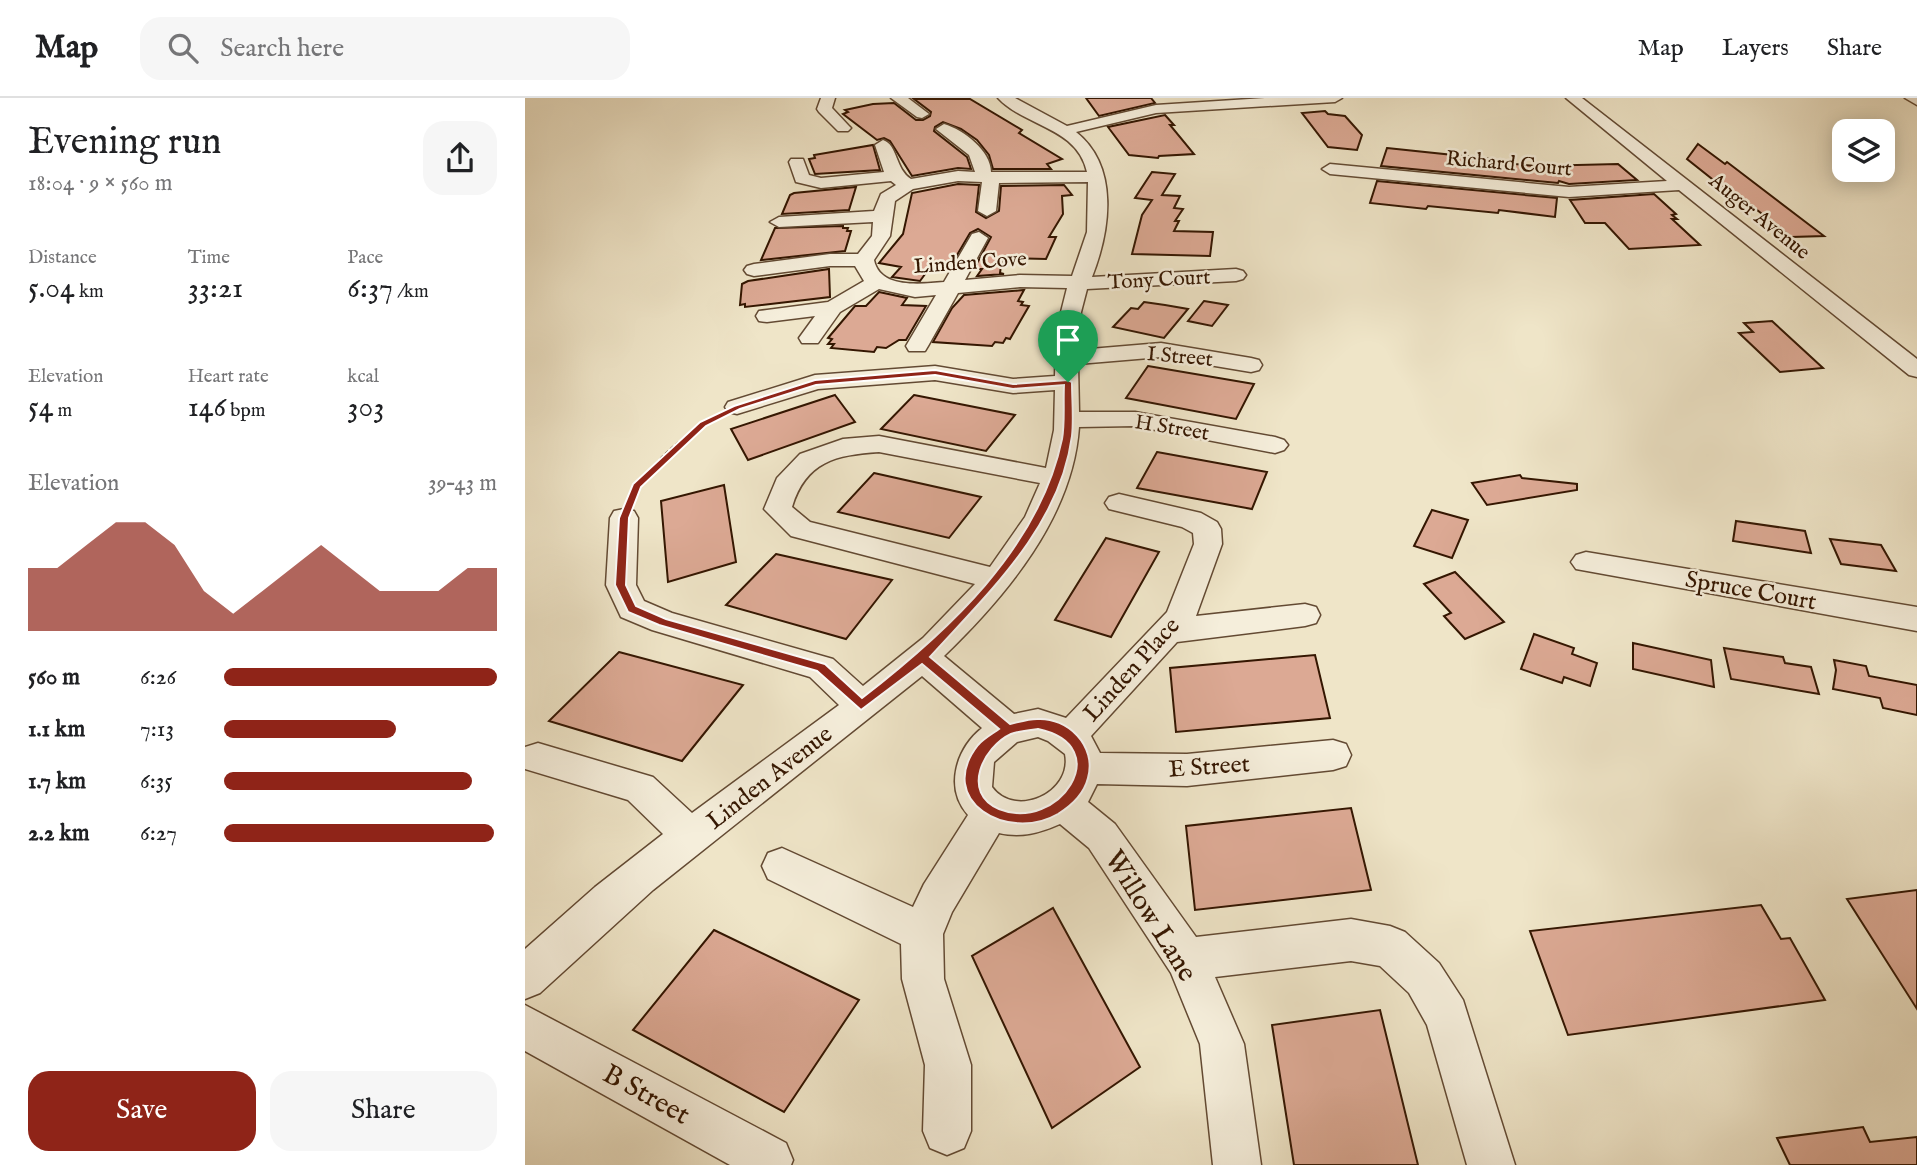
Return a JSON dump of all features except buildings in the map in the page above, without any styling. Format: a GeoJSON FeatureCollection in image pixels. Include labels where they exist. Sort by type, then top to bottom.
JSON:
{"type":"FeatureCollection","features":[{"type":"Feature","properties":{"kind":"street"},"geometry":{"type":"LineString","coordinates":[[828,98],[824,109],[843,128]]}},
{"type":"Feature","properties":{"kind":"street"},"geometry":{"type":"LineString","coordinates":[[898,98],[922,114]]}},
{"type":"Feature","properties":{"kind":"street","name":"Linden Avenue"},"geometry":{"type":"LineString","coordinates":[[525,978],[569,936],[691,836],[922,657],[996,579],[1029,533],[1056,478],[1067,435],[1067,330],[1071,305],[1094,242],[1097,220],[1095,177],[1090,158],[1083,148],[1063,131],[1005,98]]}},
{"type":"Feature","properties":{"kind":"street"},"geometry":{"type":"LineString","coordinates":[[1063,131],[1156,109],[1335,98]]}},
{"type":"Feature","properties":{"kind":"street","name":"Auger Avenue"},"geometry":{"type":"LineString","coordinates":[[1573,98],[1917,370]]}},
{"type":"Feature","properties":{"kind":"street"},"geometry":{"type":"LineString","coordinates":[[1912,98],[1917,101]]}},
{"type":"Feature","properties":{"kind":"street"},"geometry":{"type":"LineString","coordinates":[[944,129],[972,148],[983,163],[987,211]]}},
{"type":"Feature","properties":{"kind":"street"},"geometry":{"type":"LineString","coordinates":[[883,145],[901,180]]}},
{"type":"Feature","properties":{"kind":"street"},"geometry":{"type":"LineString","coordinates":[[797,162],[802,178],[821,184],[933,179],[1095,177]]}},
{"type":"Feature","properties":{"kind":"street","name":"Richard Court"},"geometry":{"type":"LineString","coordinates":[[1330,169],[1569,192],[1684,185]]}},
{"type":"Feature","properties":{"kind":"street","name":"Linden Cove"},"geometry":{"type":"LineString","coordinates":[[864,260],[881,236],[887,198],[901,180]]}},
{"type":"Feature","properties":{"kind":"street"},"geometry":{"type":"LineString","coordinates":[[779,222],[883,216]]}},
{"type":"Feature","properties":{"kind":"street"},"geometry":{"type":"LineString","coordinates":[[916,346],[979,238]]}},
{"type":"Feature","properties":{"kind":"street"},"geometry":{"type":"LineString","coordinates":[[754,270],[830,260],[864,260],[866,271],[876,282],[833,308],[810,338]]}},
{"type":"Feature","properties":{"kind":"street","name":"Tony Court"},"geometry":{"type":"LineString","coordinates":[[1081,280],[1107,283],[1236,275]]}},
{"type":"Feature","properties":{"kind":"street","name":"Linden Cove"},"geometry":{"type":"LineString","coordinates":[[876,282],[915,291],[1009,281],[1081,280]]}},
{"type":"Feature","properties":{"kind":"street"},"geometry":{"type":"LineString","coordinates":[[767,316],[833,308]]}},
{"type":"Feature","properties":{"kind":"street","name":"I Street"},"geometry":{"type":"LineString","coordinates":[[737,407],[815,382],[935,373],[1013,386],[1067,370],[1161,350],[1251,365]]}},
{"type":"Feature","properties":{"kind":"street","name":"H Street"},"geometry":{"type":"LineString","coordinates":[[1068,420],[1135,419],[1275,445]]}},
{"type":"Feature","properties":{"kind":"street"},"geometry":{"type":"LineString","coordinates":[[996,579],[801,529],[778,509],[786,484],[809,460],[843,447],[879,444],[1056,478]]}},
{"type":"Feature","properties":{"kind":"street","name":"Linden Place"},"geometry":{"type":"LineString","coordinates":[[1078,752],[1179,618],[1208,544],[1207,529],[1191,520],[1119,503]]}},
{"type":"Feature","properties":{"kind":"street"},"geometry":{"type":"LineString","coordinates":[[624,518],[621,585],[632,609],[663,622],[821,668],[861,705]]}},
{"type":"Feature","properties":{"kind":"street","name":"Spruce Court"},"geometry":{"type":"LineString","coordinates":[[1586,562],[1917,619]]}},
{"type":"Feature","properties":{"kind":"street"},"geometry":{"type":"LineString","coordinates":[[1168,631],[1305,615]]}},
{"type":"Feature","properties":{"kind":"street"},"geometry":{"type":"LineString","coordinates":[[922,657],[1008,729]]}},
{"type":"Feature","properties":{"kind":"street"},"geometry":{"type":"LineString","coordinates":[[1038,723],[1059,728],[1078,752],[1074,793],[1063,804],[1046,814],[1030,819],[1008,818],[991,812],[978,800],[972,784],[974,764],[983,748],[1008,729],[1038,723]]}},
{"type":"Feature","properties":{"kind":"street","name":"E Street"},"geometry":{"type":"LineString","coordinates":[[1078,752],[1187,770],[1333,755]]}},
{"type":"Feature","properties":{"kind":"street","name":"Linden Avenue"},"geometry":{"type":"LineString","coordinates":[[538,758],[641,788],[691,836]]}},
{"type":"Feature","properties":{"kind":"street","name":"Willow Lane"},"geometry":{"type":"LineString","coordinates":[[1063,804],[1102,836],[1186,959],[1222,1044],[1237,1165]]}},
{"type":"Feature","properties":{"kind":"street"},"geometry":{"type":"LineString","coordinates":[[947,1131],[948,1065],[923,979],[922,933],[938,898],[991,812]]}},
{"type":"Feature","properties":{"kind":"street"},"geometry":{"type":"LineString","coordinates":[[782,866],[922,933]]}},
{"type":"Feature","properties":{"kind":"street"},"geometry":{"type":"LineString","coordinates":[[1186,959],[1351,940],[1390,947],[1424,978],[1447,1016],[1492,1165]]}},
{"type":"Feature","properties":{"kind":"street","name":"B Street"},"geometry":{"type":"LineString","coordinates":[[525,1027],[769,1160]]}},
{"type":"Feature","properties":{"kind":"path"},"geometry":{"type":"LineString","coordinates":[[624,518],[637,486],[671,451],[703,424],[737,407]]}},
{"type":"Feature","properties":{"kind":"route"},"geometry":{"type":"LineString","coordinates":[[1068,382],[1013,386],[935,373],[815,382],[737,407],[703,424],[671,451],[637,486],[624,518],[621,585],[632,609],[663,622],[821,668],[861,705],[922,657],[941,673],[1008,729],[1038,723],[1059,728],[1071,736],[1082,752],[1082,777],[1074,793],[1063,804],[1046,814],[1030,819],[1008,818],[991,812],[978,800],[972,784],[974,764],[983,748],[1008,729],[922,657],[1002,572],[1029,533],[1049,496],[1060,468],[1067,435],[1068,382]]}}]}
